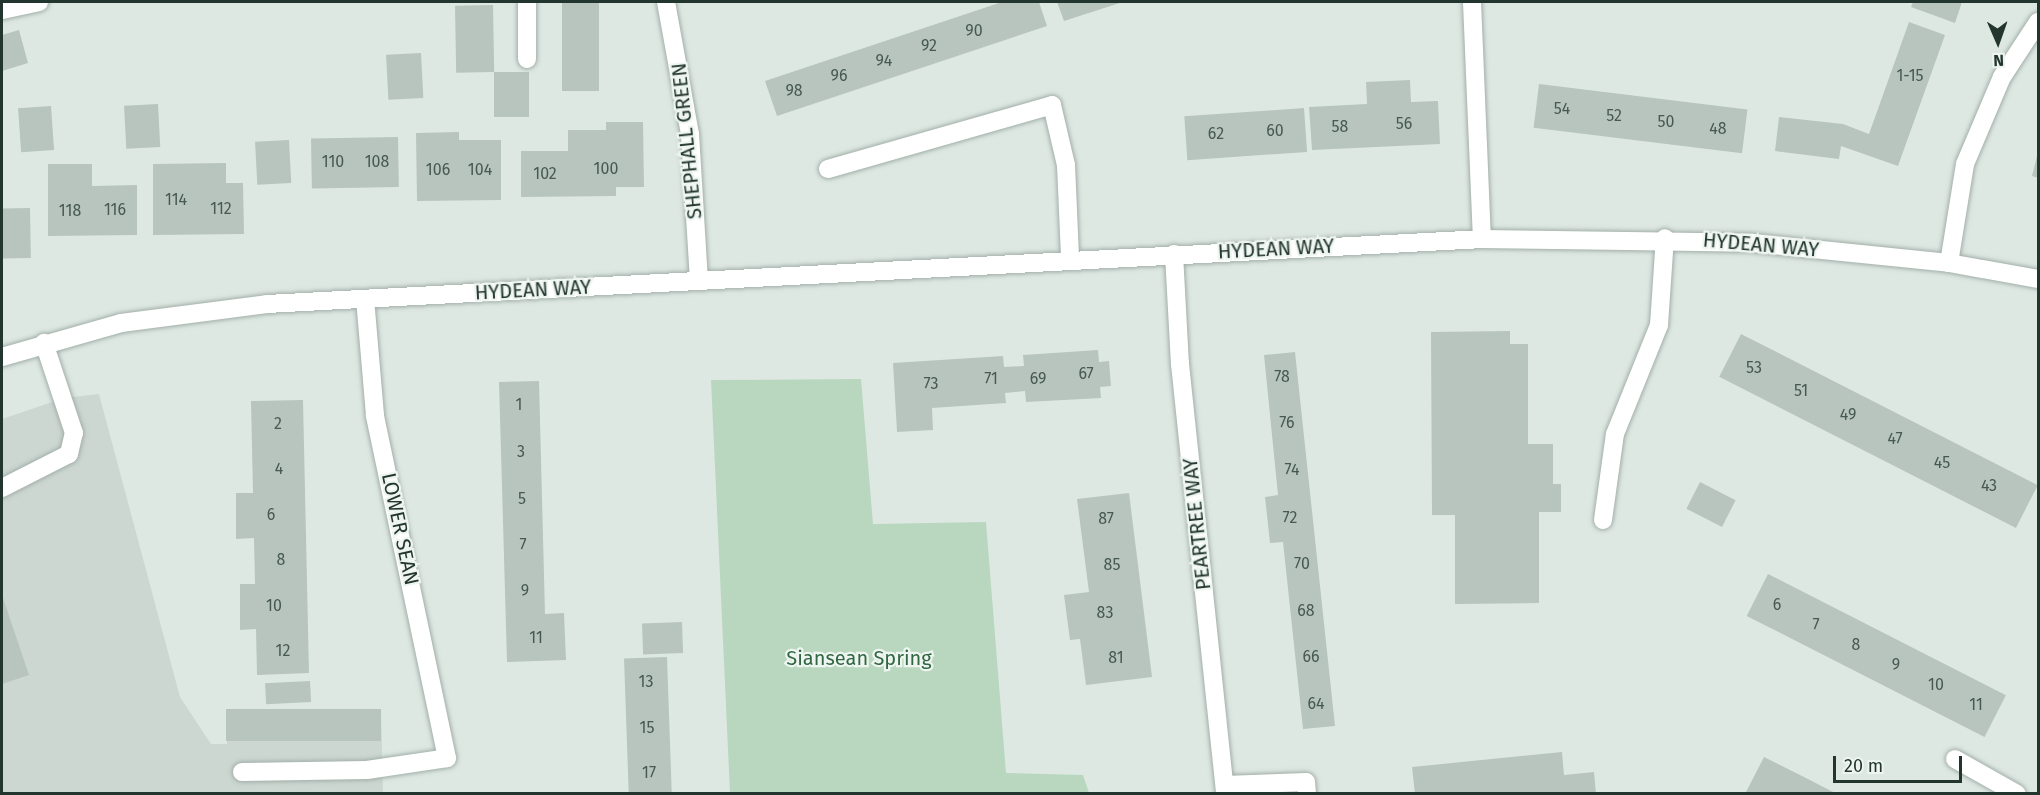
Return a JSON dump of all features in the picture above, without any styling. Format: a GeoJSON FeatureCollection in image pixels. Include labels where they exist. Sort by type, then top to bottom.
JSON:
{"type":"FeatureCollection","features":[{"type":"Feature","properties":{"kind":"street"},"geometry":{"type":"LineString","coordinates":[[2,10],[39,2]]}},
{"type":"Feature","properties":{"kind":"street"},"geometry":{"type":"LineString","coordinates":[[527,2],[527,59]]}},
{"type":"Feature","properties":{"kind":"street","name":"SHEPHALL GREEN"},"geometry":{"type":"LineString","coordinates":[[666,2],[690,134],[699,281]]}},
{"type":"Feature","properties":{"kind":"street"},"geometry":{"type":"LineString","coordinates":[[1473,2],[1482,239]]}},
{"type":"Feature","properties":{"kind":"street"},"geometry":{"type":"LineString","coordinates":[[1949,263],[1965,164],[2002,77],[2038,22]]}},
{"type":"Feature","properties":{"kind":"street"},"geometry":{"type":"LineString","coordinates":[[828,169],[1052,105],[1066,165],[1070,258]]}},
{"type":"Feature","properties":{"kind":"street"},"geometry":{"type":"LineString","coordinates":[[1603,520],[1615,434],[1659,325],[1665,238]]}},
{"type":"Feature","properties":{"kind":"street","name":"HYDEAN WAY"},"geometry":{"type":"LineString","coordinates":[[2,357],[44,343],[206,310],[1070,258],[1482,239],[1665,238],[1949,263],[2038,279]]}},
{"type":"Feature","properties":{"kind":"street","name":"PEARTREE WAY"},"geometry":{"type":"LineString","coordinates":[[1174,254],[1180,364],[1225,789]]}},
{"type":"Feature","properties":{"kind":"street","name":"LOWER SEAN"},"geometry":{"type":"LineString","coordinates":[[242,772],[367,770],[447,758],[375,415],[365,299]]}},
{"type":"Feature","properties":{"kind":"street"},"geometry":{"type":"LineString","coordinates":[[2,488],[69,454],[74,433],[44,343]]}},
{"type":"Feature","properties":{"kind":"street"},"geometry":{"type":"LineString","coordinates":[[1954,759],[2017,794]]}},
{"type":"Feature","properties":{"kind":"street"},"geometry":{"type":"LineString","coordinates":[[1225,789],[1306,782],[1307,794]]}},
{"type":"Feature","properties":{"kind":"shaded area"},"geometry":{"type":"Polygon","coordinates":[[[99,394],[180,697],[211,744],[227,744],[226,712],[381,709],[383,793],[2,793],[2,419],[64,398],[99,394]]]}},
{"type":"Feature","properties":{"kind":"green space","name":"Siansean Spring"},"geometry":{"type":"Polygon","coordinates":[[[861,379],[873,524],[986,522],[1006,773],[1083,775],[1089,793],[730,793],[711,380],[861,379]]]}},
{"type":"Feature","properties":{"kind":"building"},"geometry":{"type":"Polygon","coordinates":[[[562,2],[599,2],[599,91],[562,91],[562,2]]]}},
{"type":"Feature","properties":{"kind":"building"},"geometry":{"type":"Polygon","coordinates":[[[1002,2],[1039,2],[1047,26],[777,116],[765,81],[1002,2]]]}},
{"type":"Feature","properties":{"kind":"building"},"geometry":{"type":"Polygon","coordinates":[[[1057,2],[1123,2],[1064,21],[1057,2]]]}},
{"type":"Feature","properties":{"kind":"building"},"geometry":{"type":"Polygon","coordinates":[[[1913,2],[1962,2],[1955,23],[1911,7],[1913,2]]]}},
{"type":"Feature","properties":{"kind":"building"},"geometry":{"type":"Polygon","coordinates":[[[493,5],[494,72],[456,73],[455,6],[493,5]]]}},
{"type":"Feature","properties":{"kind":"building"},"geometry":{"type":"Polygon","coordinates":[[[1909,22],[1945,35],[1898,166],[1841,146],[1839,159],[1775,151],[1779,117],[1843,124],[1869,134],[1909,22]]]}},
{"type":"Feature","properties":{"kind":"building"},"geometry":{"type":"Polygon","coordinates":[[[19,30],[28,63],[2,71],[2,35],[19,30]]]}},
{"type":"Feature","properties":{"kind":"building"},"geometry":{"type":"Polygon","coordinates":[[[421,53],[423,98],[388,100],[386,55],[421,53]]]}},
{"type":"Feature","properties":{"kind":"building"},"geometry":{"type":"Polygon","coordinates":[[[494,72],[529,72],[529,117],[494,117],[494,72]]]}},
{"type":"Feature","properties":{"kind":"building"},"geometry":{"type":"Polygon","coordinates":[[[1410,80],[1411,102],[1438,101],[1440,144],[1312,150],[1309,107],[1367,104],[1366,82],[1410,80]]]}},
{"type":"Feature","properties":{"kind":"building"},"geometry":{"type":"Polygon","coordinates":[[[1539,84],[1747,110],[1742,153],[1534,128],[1539,84]]]}},
{"type":"Feature","properties":{"kind":"building"},"geometry":{"type":"Polygon","coordinates":[[[158,104],[160,147],[126,149],[124,106],[158,104]]]}},
{"type":"Feature","properties":{"kind":"building"},"geometry":{"type":"Polygon","coordinates":[[[51,106],[54,150],[21,152],[18,108],[51,106]]]}},
{"type":"Feature","properties":{"kind":"building"},"geometry":{"type":"Polygon","coordinates":[[[1304,108],[1307,152],[1187,160],[1184,116],[1304,108]]]}},
{"type":"Feature","properties":{"kind":"building"},"geometry":{"type":"Polygon","coordinates":[[[606,122],[643,122],[644,187],[616,187],[616,196],[521,197],[521,151],[568,151],[568,130],[606,130],[606,122]]]}},
{"type":"Feature","properties":{"kind":"building"},"geometry":{"type":"Polygon","coordinates":[[[459,132],[459,140],[501,140],[501,200],[417,201],[416,133],[459,132]]]}},
{"type":"Feature","properties":{"kind":"building"},"geometry":{"type":"Polygon","coordinates":[[[398,137],[399,187],[312,189],[311,139],[398,137]]]}},
{"type":"Feature","properties":{"kind":"building"},"geometry":{"type":"Polygon","coordinates":[[[289,140],[291,183],[257,185],[255,142],[289,140]]]}},
{"type":"Feature","properties":{"kind":"building"},"geometry":{"type":"Polygon","coordinates":[[[2038,152],[2038,178],[2032,176],[2038,152]]]}},
{"type":"Feature","properties":{"kind":"building"},"geometry":{"type":"Polygon","coordinates":[[[226,163],[226,183],[243,183],[244,234],[153,235],[153,164],[226,163]]]}},
{"type":"Feature","properties":{"kind":"building"},"geometry":{"type":"Polygon","coordinates":[[[48,164],[92,164],[92,186],[137,185],[137,235],[48,236],[48,164]]]}},
{"type":"Feature","properties":{"kind":"building"},"geometry":{"type":"Polygon","coordinates":[[[2,208],[30,208],[31,258],[3,258],[2,208]]]}},
{"type":"Feature","properties":{"kind":"building"},"geometry":{"type":"Polygon","coordinates":[[[1510,331],[1510,344],[1528,344],[1528,444],[1553,444],[1553,484],[1561,484],[1561,512],[1539,512],[1539,603],[1455,604],[1455,515],[1432,515],[1431,332],[1510,331]]]}},
{"type":"Feature","properties":{"kind":"building"},"geometry":{"type":"Polygon","coordinates":[[[1741,334],[2038,485],[2016,528],[1719,377],[1741,334]]]}},
{"type":"Feature","properties":{"kind":"building"},"geometry":{"type":"Polygon","coordinates":[[[1098,350],[1099,362],[1109,361],[1111,386],[1100,387],[1101,398],[1026,402],[1025,391],[1005,393],[1006,403],[932,408],[933,430],[897,432],[893,363],[1003,356],[1004,367],[1024,366],[1023,355],[1098,350]]]}},
{"type":"Feature","properties":{"kind":"building"},"geometry":{"type":"Polygon","coordinates":[[[1295,352],[1335,726],[1303,729],[1283,542],[1270,543],[1265,497],[1278,495],[1264,355],[1295,352]]]}},
{"type":"Feature","properties":{"kind":"building"},"geometry":{"type":"Polygon","coordinates":[[[539,381],[545,614],[564,613],[566,660],[507,662],[499,382],[539,381]]]}},
{"type":"Feature","properties":{"kind":"building"},"geometry":{"type":"Polygon","coordinates":[[[303,400],[309,673],[257,675],[256,629],[240,630],[240,584],[255,584],[254,538],[236,539],[236,493],[253,493],[251,401],[303,400]]]}},
{"type":"Feature","properties":{"kind":"building"},"geometry":{"type":"Polygon","coordinates":[[[1700,482],[1736,500],[1722,527],[1686,509],[1700,482]]]}},
{"type":"Feature","properties":{"kind":"building"},"geometry":{"type":"Polygon","coordinates":[[[1129,493],[1152,677],[1086,685],[1080,639],[1070,640],[1064,595],[1089,592],[1077,499],[1129,493]]]}},
{"type":"Feature","properties":{"kind":"building"},"geometry":{"type":"Polygon","coordinates":[[[1768,574],[2006,695],[1985,737],[1747,616],[1768,574]]]}},
{"type":"Feature","properties":{"kind":"building"},"geometry":{"type":"Polygon","coordinates":[[[2,595],[29,675],[2,684],[2,595]]]}},
{"type":"Feature","properties":{"kind":"building"},"geometry":{"type":"Polygon","coordinates":[[[682,622],[683,653],[643,654],[642,623],[682,622]]]}},
{"type":"Feature","properties":{"kind":"building"},"geometry":{"type":"Polygon","coordinates":[[[667,657],[672,794],[629,794],[624,659],[667,657]]]}},
{"type":"Feature","properties":{"kind":"building"},"geometry":{"type":"Polygon","coordinates":[[[310,681],[311,702],[266,704],[265,683],[310,681]]]}},
{"type":"Feature","properties":{"kind":"building"},"geometry":{"type":"Polygon","coordinates":[[[226,709],[381,709],[381,741],[226,741],[226,709]]]}},
{"type":"Feature","properties":{"kind":"building"},"geometry":{"type":"Polygon","coordinates":[[[1562,752],[1564,775],[1594,772],[1596,794],[1415,794],[1412,767],[1562,752]]]}},
{"type":"Feature","properties":{"kind":"building"},"geometry":{"type":"Polygon","coordinates":[[[1764,757],[1804,777],[1837,794],[1745,794],[1764,757]]]}}]}
